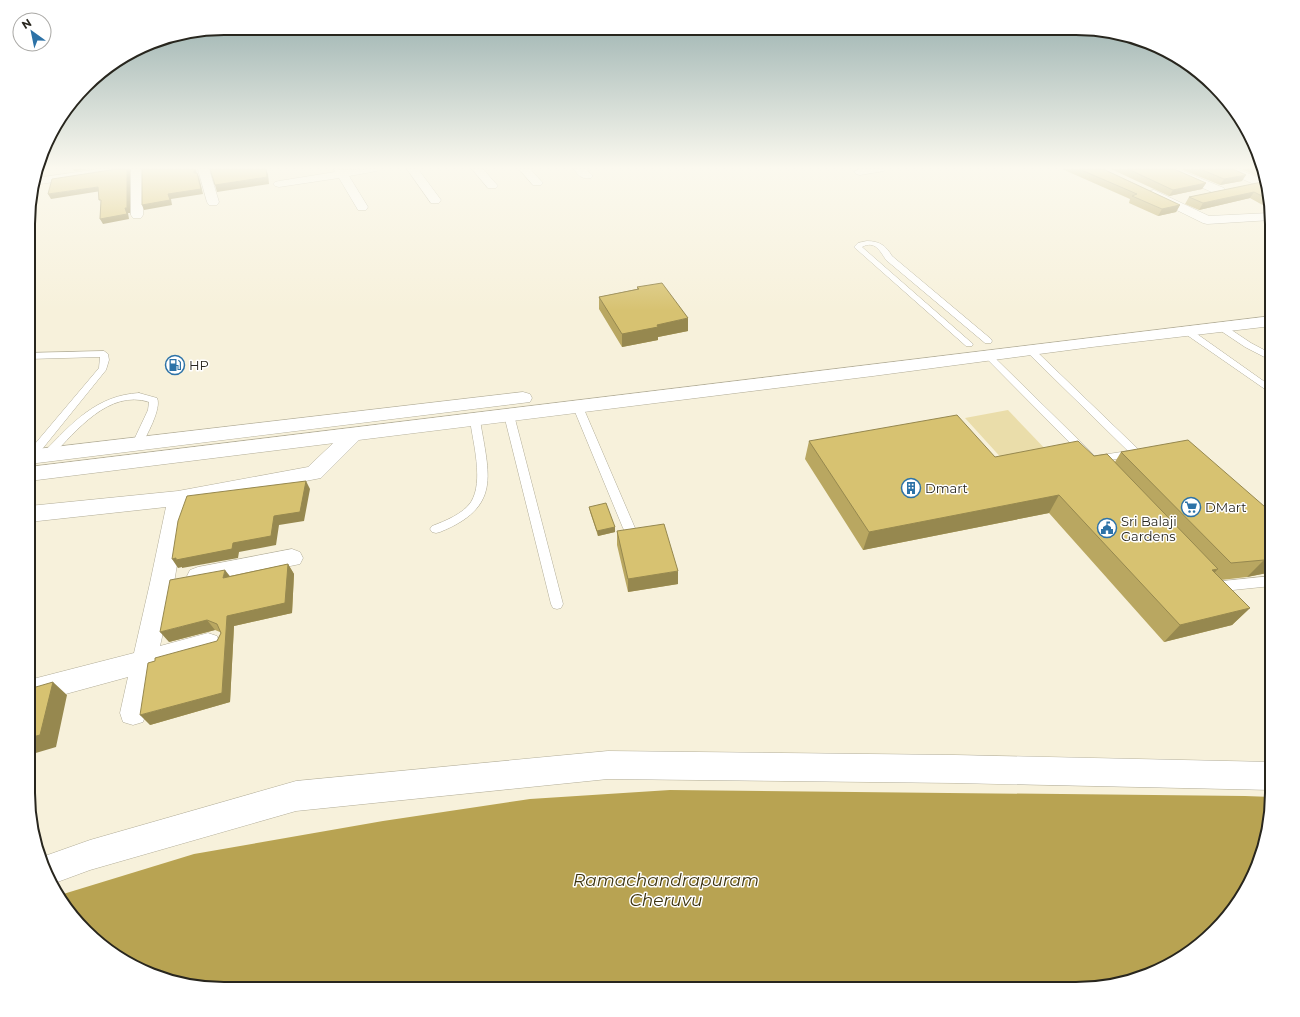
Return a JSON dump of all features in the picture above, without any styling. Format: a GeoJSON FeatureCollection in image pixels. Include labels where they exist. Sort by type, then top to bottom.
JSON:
{"type":"FeatureCollection","features":[{"type":"Feature","properties":{"kind":"highway"},"geometry":{"type":"LineString","coordinates":[[35,460],[354,434],[475,420],[578,407],[988,348],[1079,329],[1265,309]]}},
{"type":"Feature","properties":{"kind":"highway"},"geometry":{"type":"LineString","coordinates":[[35,460],[137,444],[863,358],[969,344],[988,348],[1030,350],[1265,322]]}},
{"type":"Feature","properties":{"kind":"street"},"geometry":{"type":"LineString","coordinates":[[1200,216],[1207,220],[1265,217]]}},
{"type":"Feature","properties":{"kind":"street"},"geometry":{"type":"LineString","coordinates":[[35,513],[178,498],[314,473],[354,434]]}},
{"type":"Feature","properties":{"kind":"street"},"geometry":{"type":"LineString","coordinates":[[133,713],[162,583],[178,498]]}},
{"type":"Feature","properties":{"kind":"street"},"geometry":{"type":"LineString","coordinates":[[162,583],[292,558]]}},
{"type":"Feature","properties":{"kind":"street"},"geometry":{"type":"LineString","coordinates":[[35,690],[215,642]]}},
{"type":"Feature","properties":{"kind":"street"},"geometry":{"type":"LineString","coordinates":[[51,869],[90,855],[296,796],[608,765],[955,769],[1265,776]]}},
{"type":"Feature","properties":{"kind":"lane"},"geometry":{"type":"LineString","coordinates":[[969,344],[858,247],[861,244],[866,243],[879,246],[884,250],[889,258],[988,348],[1104,472]]}},
{"type":"Feature","properties":{"kind":"lane"},"geometry":{"type":"LineString","coordinates":[[1221,327],[1265,354]]}},
{"type":"Feature","properties":{"kind":"lane"},"geometry":{"type":"LineString","coordinates":[[1187,331],[1265,387]]}},
{"type":"Feature","properties":{"kind":"lane"},"geometry":{"type":"LineString","coordinates":[[1030,350],[1136,454],[1093,460]]}},
{"type":"Feature","properties":{"kind":"lane"},"geometry":{"type":"LineString","coordinates":[[35,356],[104,354],[105,360],[102,368],[35,459]]}},
{"type":"Feature","properties":{"kind":"lane"},"geometry":{"type":"LineString","coordinates":[[35,459],[98,408],[109,402],[122,398],[145,395],[154,400],[153,410],[137,444]]}},
{"type":"Feature","properties":{"kind":"lane"},"geometry":{"type":"LineString","coordinates":[[578,407],[629,528]]}},
{"type":"Feature","properties":{"kind":"lane"},"geometry":{"type":"LineString","coordinates":[[509,415],[557,604]]}},
{"type":"Feature","properties":{"kind":"lane"},"geometry":{"type":"LineString","coordinates":[[436,529],[454,522],[475,505],[481,488],[481,463],[475,420]]}},
{"type":"Feature","properties":{"kind":"lane"},"geometry":{"type":"LineString","coordinates":[[1205,581],[1211,587],[1265,582]]}},
{"type":"Feature","properties":{"kind":"shaded area"},"geometry":{"type":"Polygon","coordinates":[[[1008,410],[1050,454],[1005,462],[965,418],[1008,410]]]}},
{"type":"Feature","properties":{"kind":"water","name":"Ramachandrapuram Cheruvu"},"geometry":{"type":"Polygon","coordinates":[[[670,790],[1245,796],[1265,797],[1265,805],[1259,842],[1251,865],[1233,898],[1210,927],[1181,950],[1148,968],[1125,976],[1088,982],[212,982],[175,976],[152,968],[130,957],[109,943],[90,927],[64,894],[194,854],[383,821],[530,799],[670,790]]]}},
{"type":"Feature","properties":{"kind":"building"},"geometry":{"type":"Polygon","coordinates":[[[100,216],[114,216],[100,219],[100,216]]]}},
{"type":"Feature","properties":{"kind":"building"},"geometry":{"type":"Polygon","coordinates":[[[662,283],[688,318],[657,325],[658,327],[622,334],[599,297],[639,289],[637,287],[662,283]]]}},
{"type":"Feature","properties":{"kind":"building"},"geometry":{"type":"Polygon","coordinates":[[[957,415],[995,457],[1078,441],[1094,456],[1107,454],[1218,569],[1212,570],[1250,608],[1180,625],[1059,495],[869,532],[809,441],[957,415]]]}},
{"type":"Feature","properties":{"kind":"building","name":"DMart"},"geometry":{"type":"Polygon","coordinates":[[[1188,440],[1265,507],[1265,560],[1231,563],[1121,452],[1188,440]]]}},
{"type":"Feature","properties":{"kind":"building"},"geometry":{"type":"Polygon","coordinates":[[[306,481],[300,512],[274,516],[271,536],[233,543],[232,549],[176,560],[176,558],[172,559],[178,521],[187,496],[306,481]]]}},
{"type":"Feature","properties":{"kind":"building"},"geometry":{"type":"Polygon","coordinates":[[[606,503],[615,527],[597,531],[589,507],[606,503]]]}},
{"type":"Feature","properties":{"kind":"building"},"geometry":{"type":"Polygon","coordinates":[[[664,524],[678,571],[628,579],[617,531],[664,524]]]}},
{"type":"Feature","properties":{"kind":"building"},"geometry":{"type":"Polygon","coordinates":[[[288,564],[285,603],[227,616],[222,693],[140,715],[148,663],[155,661],[155,658],[217,641],[221,633],[217,624],[207,620],[160,632],[170,580],[225,570],[223,578],[288,564]]]}},
{"type":"Feature","properties":{"kind":"building"},"geometry":{"type":"Polygon","coordinates":[[[53,682],[40,735],[35,736],[35,687],[53,682]]]}},
{"type":"Feature","properties":{"kind":"place","name":"HP"},"geometry":{"type":"Point","coordinates":[175,365]}},
{"type":"Feature","properties":{"kind":"place","name":"Dmart"},"geometry":{"type":"Point","coordinates":[911,488]}},
{"type":"Feature","properties":{"kind":"place","name":"DMart"},"geometry":{"type":"Point","coordinates":[1191,507]}},
{"type":"Feature","properties":{"kind":"place","name":"Sri Balaji Gardens"},"geometry":{"type":"Point","coordinates":[1107,528]}}]}
